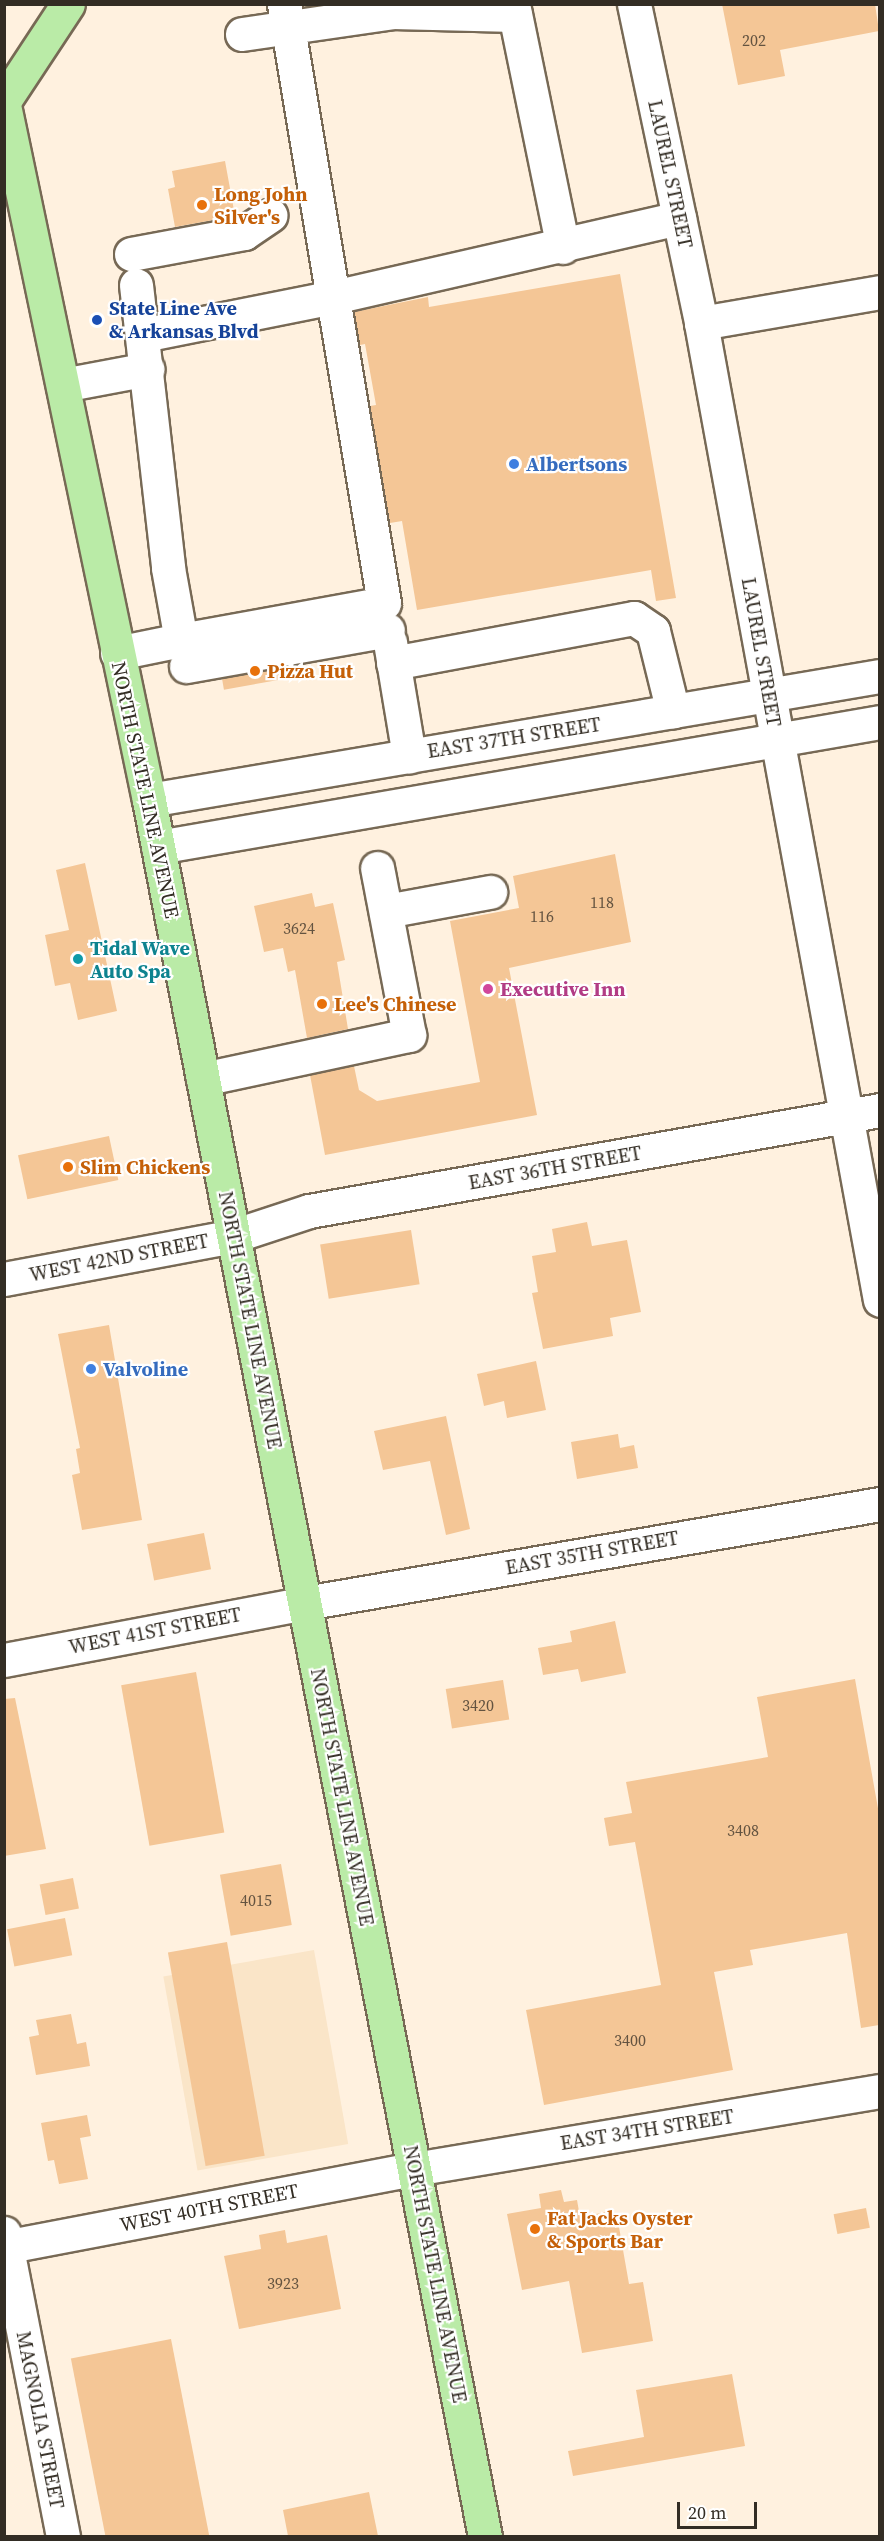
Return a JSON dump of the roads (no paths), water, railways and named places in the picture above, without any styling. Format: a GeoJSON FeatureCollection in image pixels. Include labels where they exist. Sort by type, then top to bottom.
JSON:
{"type":"FeatureCollection","features":[{"type":"Feature","properties":{"kind":"main road"},"geometry":{"type":"LineString","coordinates":[[4,103],[68,4]]}},
{"type":"Feature","properties":{"kind":"main road","name":"NORTH STATE LINE AVENUE"},"geometry":{"type":"LineString","coordinates":[[4,103],[149,800],[485,2536]]}},
{"type":"Feature","properties":{"kind":"street","name":"LAUREL STREET"},"geometry":{"type":"LineString","coordinates":[[634,4],[701,323],[879,1300]]}},
{"type":"Feature","properties":{"kind":"street"},"geometry":{"type":"LineString","coordinates":[[242,34],[286,16],[514,10],[563,247]]}},
{"type":"Feature","properties":{"kind":"street"},"geometry":{"type":"LineString","coordinates":[[286,16],[409,756]]}},
{"type":"Feature","properties":{"kind":"street"},"geometry":{"type":"LineString","coordinates":[[184,653],[168,568],[148,369],[134,269],[244,233],[271,215]]}},
{"type":"Feature","properties":{"kind":"street"},"geometry":{"type":"LineString","coordinates":[[144,335],[334,297],[563,247],[679,218]]}},
{"type":"Feature","properties":{"kind":"street"},"geometry":{"type":"LineString","coordinates":[[701,323],[879,292]]}},
{"type":"Feature","properties":{"kind":"street"},"geometry":{"type":"LineString","coordinates":[[63,385],[148,369]]}},
{"type":"Feature","properties":{"kind":"street"},"geometry":{"type":"LineString","coordinates":[[117,653],[184,653],[386,617]]}},
{"type":"Feature","properties":{"kind":"street"},"geometry":{"type":"LineString","coordinates":[[393,663],[634,618],[653,631],[673,712]]}},
{"type":"Feature","properties":{"kind":"street","name":"EAST 37TH STREET"},"geometry":{"type":"LineString","coordinates":[[149,800],[879,676]]}},
{"type":"Feature","properties":{"kind":"street"},"geometry":{"type":"LineString","coordinates":[[158,848],[879,722]]}},
{"type":"Feature","properties":{"kind":"street"},"geometry":{"type":"LineString","coordinates":[[203,1079],[409,1035],[377,868]]}},
{"type":"Feature","properties":{"kind":"street"},"geometry":{"type":"LineString","coordinates":[[386,911],[490,891]]}},
{"type":"Feature","properties":{"kind":"street","name":"EAST 36TH STREET"},"geometry":{"type":"LineString","coordinates":[[233,1236],[309,1211],[879,1110]]}},
{"type":"Feature","properties":{"kind":"street","name":"WEST 42ND STREET"},"geometry":{"type":"LineString","coordinates":[[4,1279],[233,1236]]}},
{"type":"Feature","properties":{"kind":"street","name":"EAST 35TH STREET"},"geometry":{"type":"LineString","coordinates":[[305,1603],[879,1504]]}},
{"type":"Feature","properties":{"kind":"street","name":"WEST 41ST STREET"},"geometry":{"type":"LineString","coordinates":[[4,1660],[305,1603]]}},
{"type":"Feature","properties":{"kind":"street","name":"EAST 34TH STREET"},"geometry":{"type":"LineString","coordinates":[[414,2169],[879,2091]]}},
{"type":"Feature","properties":{"kind":"street","name":"WEST 40TH STREET"},"geometry":{"type":"LineString","coordinates":[[5,2242],[414,2169]]}},
{"type":"Feature","properties":{"kind":"street","name":"MAGNOLIA STREET"},"geometry":{"type":"LineString","coordinates":[[5,2242],[63,2536]]}},
{"type":"Feature","properties":{"kind":"place","name":"Long John Silver's"},"geometry":{"type":"Point","coordinates":[202,205]}},
{"type":"Feature","properties":{"kind":"place","name":"State Line Ave & Arkansas Blvd"},"geometry":{"type":"Point","coordinates":[97,320]}},
{"type":"Feature","properties":{"kind":"place","name":"Albertsons"},"geometry":{"type":"Point","coordinates":[514,464]}},
{"type":"Feature","properties":{"kind":"place","name":"Pizza Hut"},"geometry":{"type":"Point","coordinates":[255,671]}},
{"type":"Feature","properties":{"kind":"place","name":"Tidal Wave Auto Spa"},"geometry":{"type":"Point","coordinates":[78,959]}},
{"type":"Feature","properties":{"kind":"place","name":"Executive Inn"},"geometry":{"type":"Point","coordinates":[488,989]}},
{"type":"Feature","properties":{"kind":"place","name":"Lee's Chinese"},"geometry":{"type":"Point","coordinates":[322,1004]}},
{"type":"Feature","properties":{"kind":"place","name":"Slim Chickens"},"geometry":{"type":"Point","coordinates":[68,1167]}},
{"type":"Feature","properties":{"kind":"place","name":"Valvoline"},"geometry":{"type":"Point","coordinates":[91,1369]}},
{"type":"Feature","properties":{"kind":"place","name":"Fat Jacks Oyster & Sports Bar"},"geometry":{"type":"Point","coordinates":[535,2229]}}]}
